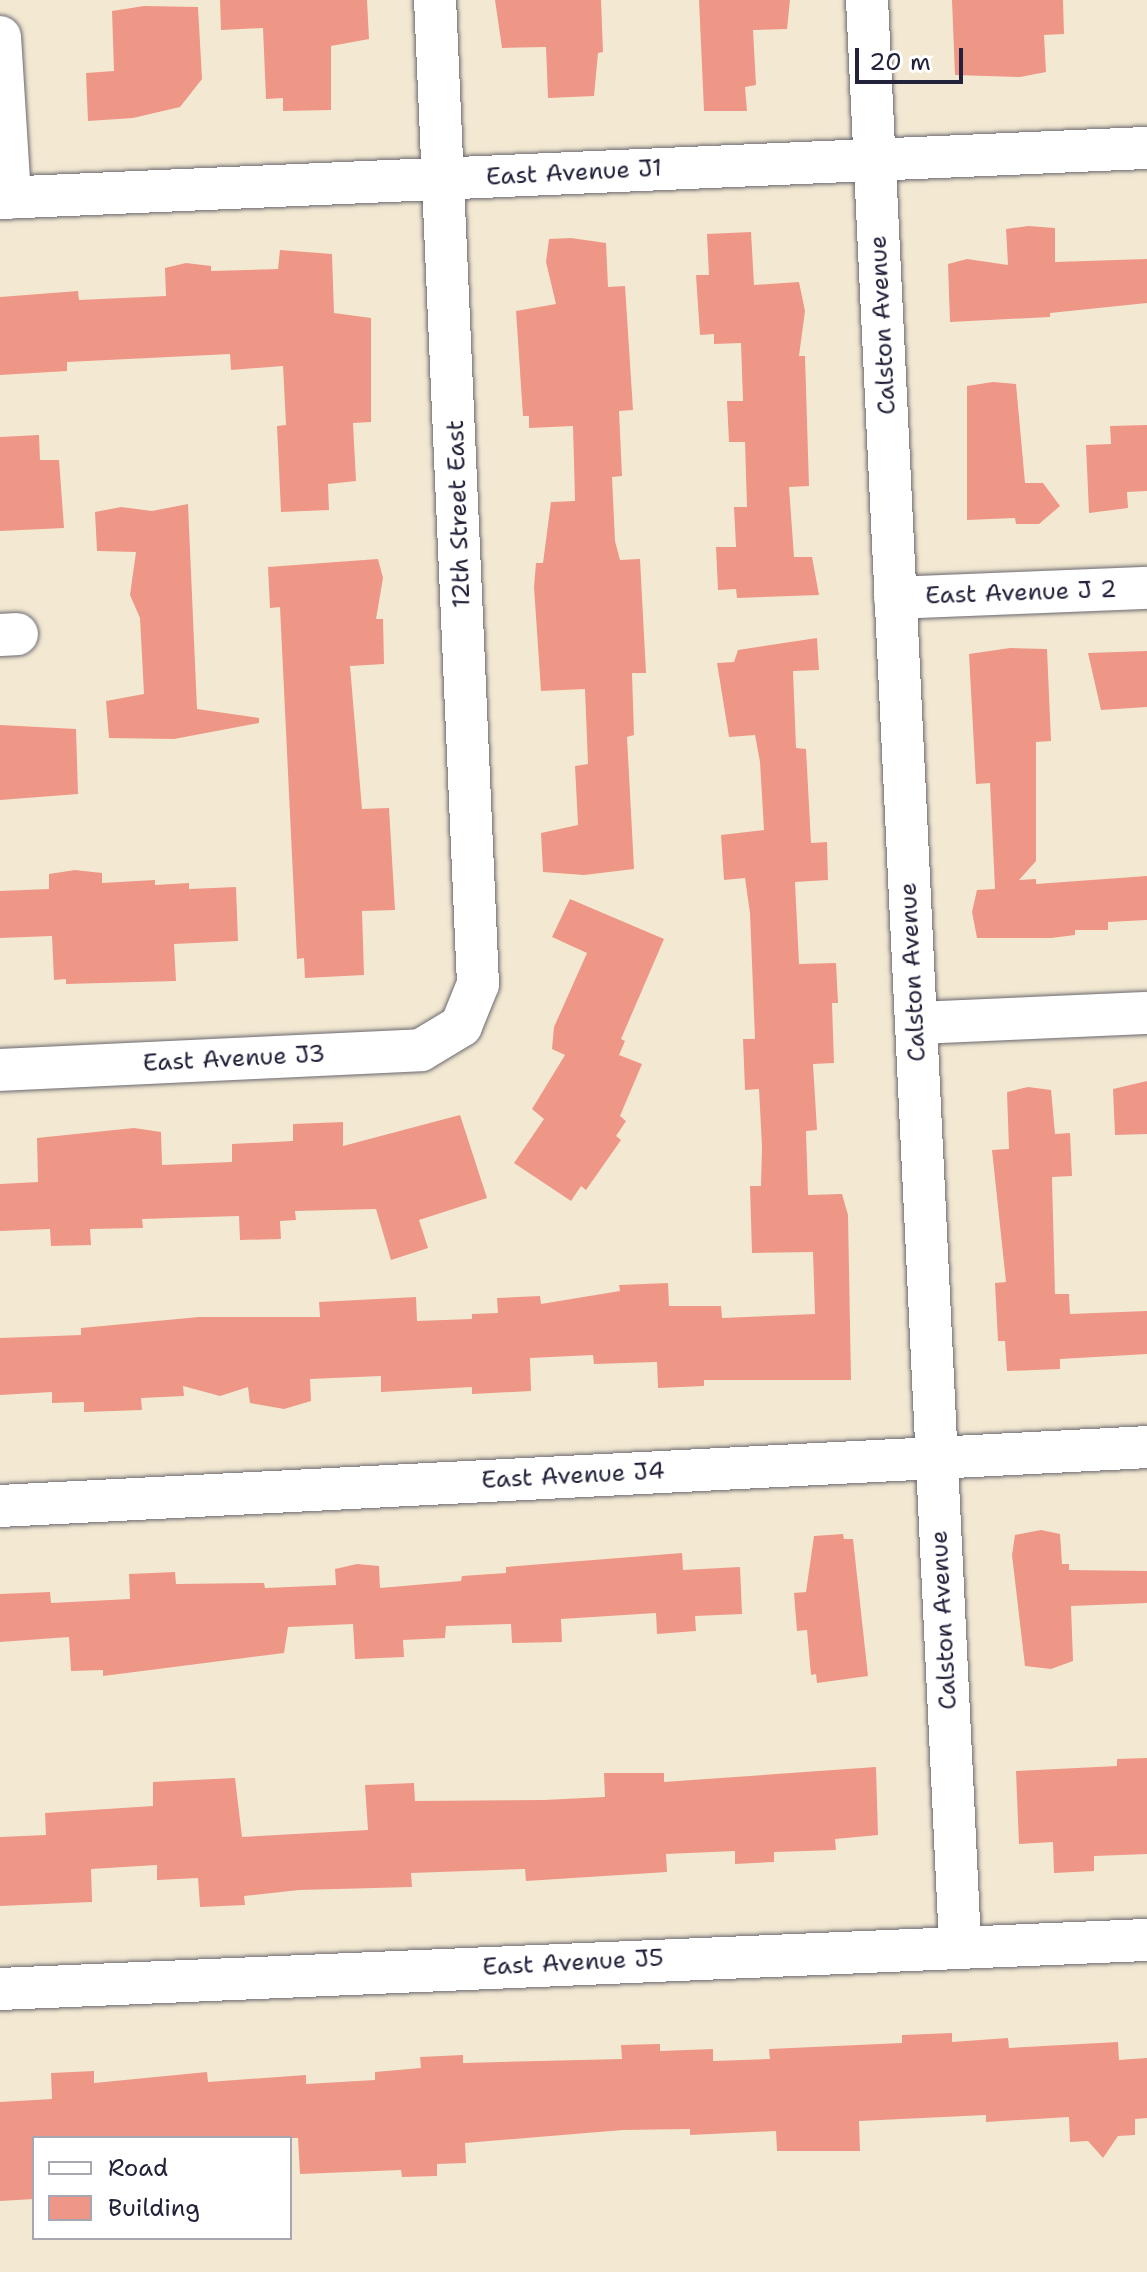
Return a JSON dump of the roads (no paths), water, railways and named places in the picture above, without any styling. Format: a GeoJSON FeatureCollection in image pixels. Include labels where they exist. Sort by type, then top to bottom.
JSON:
{"type":"FeatureCollection","features":[{"type":"Feature","properties":{"kind":"street","name":"12th Street East"},"geometry":{"type":"LineString","coordinates":[[435,0],[446,179],[478,984],[461,1026]]}},
{"type":"Feature","properties":{"kind":"street","name":"Calston Avenue"},"geometry":{"type":"LineString","coordinates":[[867,0],[960,1945]]}},
{"type":"Feature","properties":{"kind":"street"},"geometry":{"type":"LineString","coordinates":[[0,37],[5,198]]}},
{"type":"Feature","properties":{"kind":"street","name":"East Avenue J1"},"geometry":{"type":"LineString","coordinates":[[5,198],[1147,148]]}},
{"type":"Feature","properties":{"kind":"street","name":"East Avenue J 2"},"geometry":{"type":"LineString","coordinates":[[895,598],[1147,588]]}},
{"type":"Feature","properties":{"kind":"street"},"geometry":{"type":"LineString","coordinates":[[916,1023],[1147,1013]]}},
{"type":"Feature","properties":{"kind":"street","name":"East Avenue J3"},"geometry":{"type":"LineString","coordinates":[[0,1070],[421,1050],[461,1026]]}},
{"type":"Feature","properties":{"kind":"street","name":"East Avenue J4"},"geometry":{"type":"LineString","coordinates":[[0,1506],[1147,1447]]}},
{"type":"Feature","properties":{"kind":"street","name":"East Avenue J5"},"geometry":{"type":"LineString","coordinates":[[0,1989],[960,1945],[1147,1940]]}}]}
